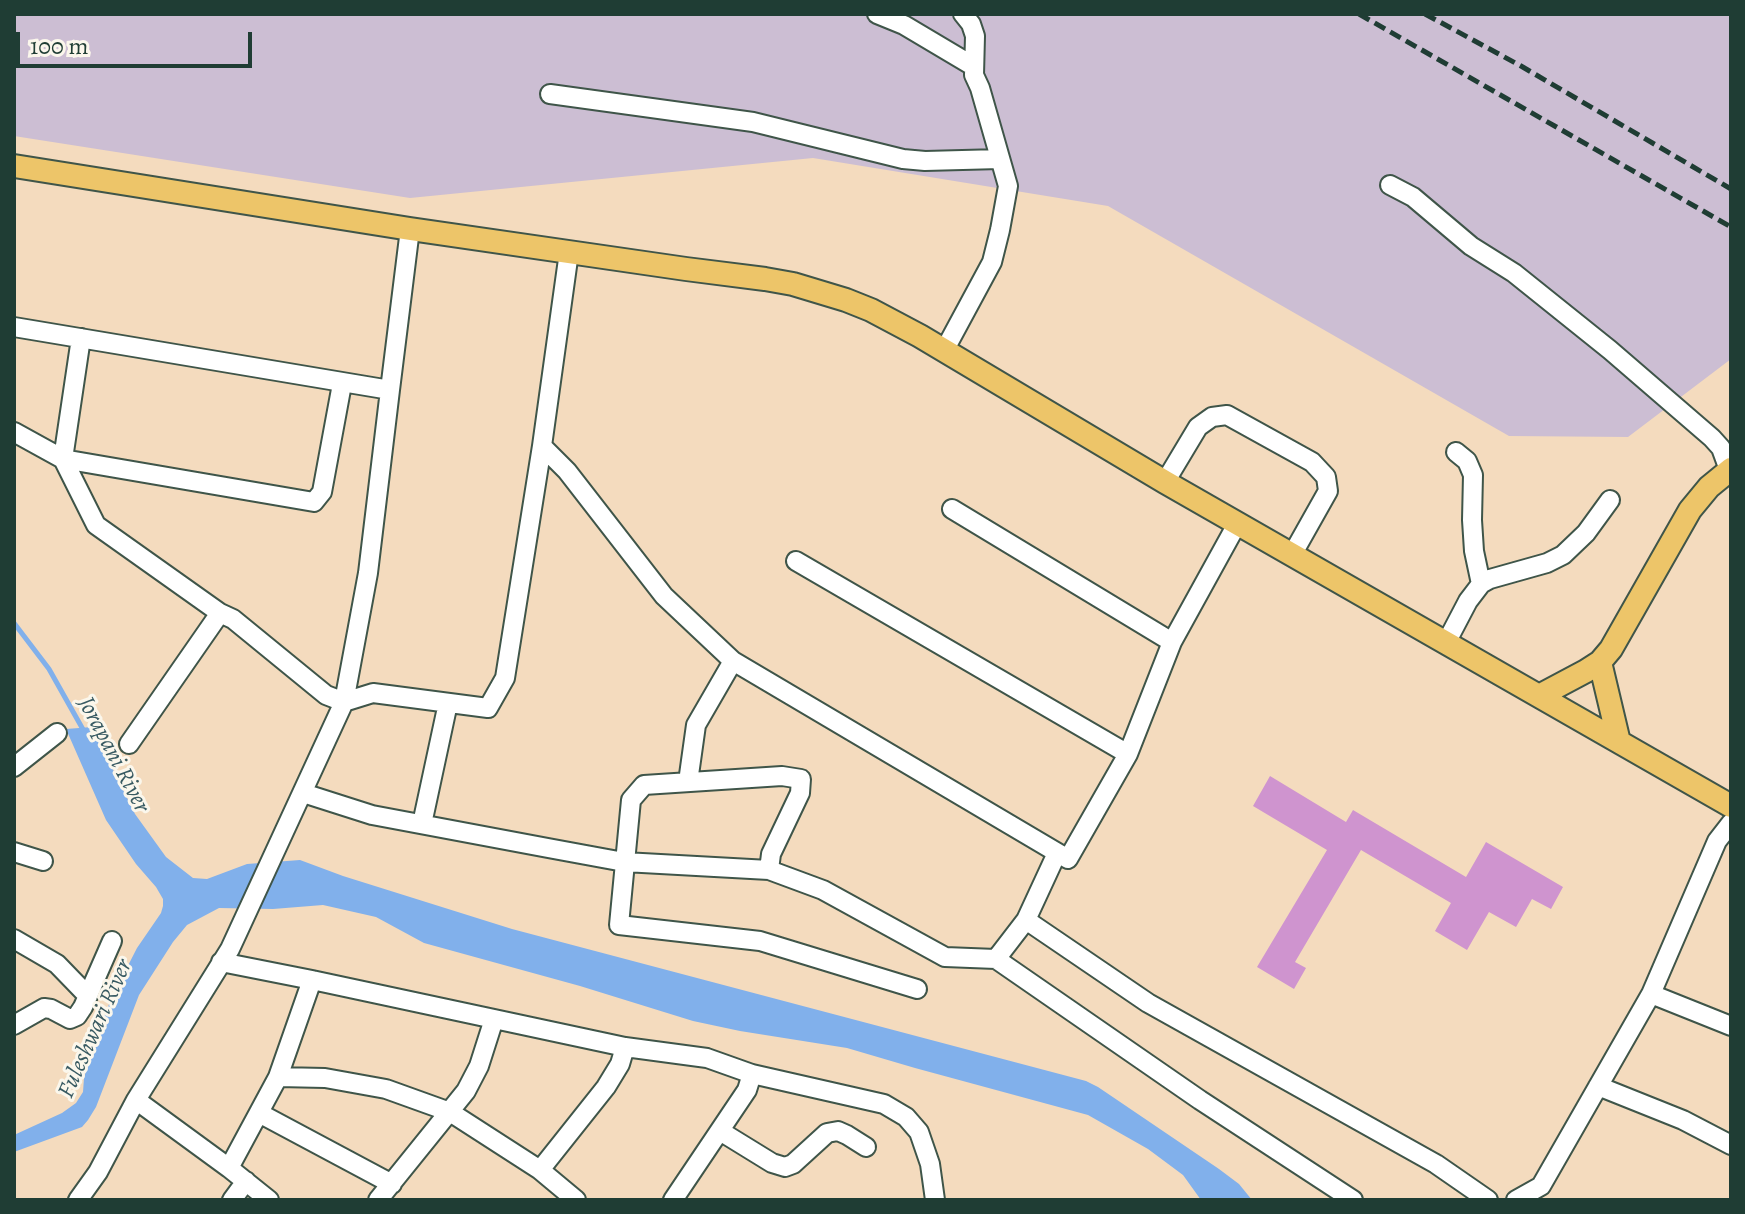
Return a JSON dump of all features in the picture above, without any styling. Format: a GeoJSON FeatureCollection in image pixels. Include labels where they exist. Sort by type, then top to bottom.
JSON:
{"type":"FeatureCollection","features":[{"type":"Feature","properties":{"kind":"main road"},"geometry":{"type":"LineString","coordinates":[[14,166],[410,229],[765,279],[806,288],[871,310],[1237,524],[1731,806]]}},
{"type":"Feature","properties":{"kind":"main road"},"geometry":{"type":"LineString","coordinates":[[1539,696],[1600,662],[1611,649],[1690,510],[1709,487],[1730,470]]}},
{"type":"Feature","properties":{"kind":"main road"},"geometry":{"type":"LineString","coordinates":[[1600,662],[1619,742]]}},
{"type":"Feature","properties":{"kind":"street"},"geometry":{"type":"LineString","coordinates":[[877,14],[904,25],[973,66]]}},
{"type":"Feature","properties":{"kind":"street"},"geometry":{"type":"LineString","coordinates":[[944,351],[992,262],[1008,186],[974,75],[975,36],[963,14]]}},
{"type":"Feature","properties":{"kind":"street"},"geometry":{"type":"LineString","coordinates":[[550,94],[753,122],[903,159],[1000,159]]}},
{"type":"Feature","properties":{"kind":"street"},"geometry":{"type":"LineString","coordinates":[[1390,185],[1413,197],[1471,246],[1514,273],[1610,350],[1712,438],[1721,448],[1730,470]]}},
{"type":"Feature","properties":{"kind":"street"},"geometry":{"type":"LineString","coordinates":[[78,1200],[98,1172],[136,1100],[225,956],[344,702],[368,573],[410,229]]}},
{"type":"Feature","properties":{"kind":"street"},"geometry":{"type":"LineString","coordinates":[[81,338],[63,459],[96,525],[220,613],[233,619],[326,695],[344,702],[373,693],[488,708],[505,678],[569,252]]}},
{"type":"Feature","properties":{"kind":"street"},"geometry":{"type":"LineString","coordinates":[[14,327],[390,390]]}},
{"type":"Feature","properties":{"kind":"street"},"geometry":{"type":"LineString","coordinates":[[14,432],[63,459],[314,502],[322,492],[342,384]]}},
{"type":"Feature","properties":{"kind":"street"},"geometry":{"type":"LineString","coordinates":[[1165,482],[1198,427],[1212,417],[1227,415],[1312,462],[1326,477],[1328,491],[1292,555]]}},
{"type":"Feature","properties":{"kind":"street"},"geometry":{"type":"LineString","coordinates":[[542,446],[567,471],[664,596],[733,661],[1068,859],[1128,754],[1172,642],[1237,524]]}},
{"type":"Feature","properties":{"kind":"street"},"geometry":{"type":"LineString","coordinates":[[1456,452],[1467,461],[1473,475],[1474,551],[1481,584]]}},
{"type":"Feature","properties":{"kind":"street"},"geometry":{"type":"LineString","coordinates":[[1446,643],[1468,601],[1481,584],[1563,555],[1586,533],[1610,500]]}},
{"type":"Feature","properties":{"kind":"street"},"geometry":{"type":"LineString","coordinates":[[952,509],[1172,642]]}},
{"type":"Feature","properties":{"kind":"street"},"geometry":{"type":"LineString","coordinates":[[796,561],[1128,754]]}},
{"type":"Feature","properties":{"kind":"street"},"geometry":{"type":"LineString","coordinates":[[129,744],[220,613]]}},
{"type":"Feature","properties":{"kind":"street"},"geometry":{"type":"LineString","coordinates":[[688,782],[696,725],[733,661]]}},
{"type":"Feature","properties":{"kind":"street"},"geometry":{"type":"LineString","coordinates":[[422,824],[448,703]]}},
{"type":"Feature","properties":{"kind":"street"},"geometry":{"type":"LineString","coordinates":[[14,767],[57,733]]}},
{"type":"Feature","properties":{"kind":"street"},"geometry":{"type":"LineString","coordinates":[[769,870],[771,854],[800,793],[801,779],[782,776],[644,785],[631,800],[619,925],[760,941],[917,989]]}},
{"type":"Feature","properties":{"kind":"street"},"geometry":{"type":"LineString","coordinates":[[303,793],[372,815],[624,862],[769,870],[823,890],[945,957],[996,959],[1200,1100],[1353,1200]]}},
{"type":"Feature","properties":{"kind":"street"},"geometry":{"type":"LineString","coordinates":[[1516,1200],[1541,1186],[1651,994],[1717,841],[1731,823]]}},
{"type":"Feature","properties":{"kind":"street"},"geometry":{"type":"LineString","coordinates":[[14,852],[43,861]]}},
{"type":"Feature","properties":{"kind":"street"},"geometry":{"type":"LineString","coordinates":[[996,959],[1026,920],[1057,853]]}},
{"type":"Feature","properties":{"kind":"street"},"geometry":{"type":"LineString","coordinates":[[1026,920],[1148,1003],[1436,1164],[1488,1200]]}},
{"type":"Feature","properties":{"kind":"street"},"geometry":{"type":"LineString","coordinates":[[14,939],[57,964],[88,996]]}},
{"type":"Feature","properties":{"kind":"street"},"geometry":{"type":"LineString","coordinates":[[14,1025],[44,1008],[70,1019],[77,1016],[112,941]]}},
{"type":"Feature","properties":{"kind":"street"},"geometry":{"type":"LineString","coordinates":[[225,956],[312,980],[625,1047],[707,1058],[752,1074],[884,1104],[906,1117],[919,1132],[930,1164],[935,1200]]}},
{"type":"Feature","properties":{"kind":"street"},"geometry":{"type":"LineString","coordinates":[[229,1168],[278,1077],[312,980]]}},
{"type":"Feature","properties":{"kind":"street"},"geometry":{"type":"LineString","coordinates":[[1651,994],[1731,1026]]}},
{"type":"Feature","properties":{"kind":"street"},"geometry":{"type":"LineString","coordinates":[[378,1200],[466,1091],[479,1066],[494,1019]]}},
{"type":"Feature","properties":{"kind":"street"},"geometry":{"type":"LineString","coordinates":[[540,1170],[606,1087],[620,1064],[625,1047]]}},
{"type":"Feature","properties":{"kind":"street"},"geometry":{"type":"LineString","coordinates":[[673,1200],[747,1090],[752,1074]]}},
{"type":"Feature","properties":{"kind":"street"},"geometry":{"type":"LineString","coordinates":[[278,1077],[325,1078],[386,1089],[450,1112],[540,1170],[572,1198]]}},
{"type":"Feature","properties":{"kind":"street"},"geometry":{"type":"LineString","coordinates":[[1598,1086],[1683,1120],[1731,1145]]}},
{"type":"Feature","properties":{"kind":"street"},"geometry":{"type":"LineString","coordinates":[[136,1100],[269,1200]]}},
{"type":"Feature","properties":{"kind":"street"},"geometry":{"type":"LineString","coordinates":[[259,1113],[392,1184]]}},
{"type":"Feature","properties":{"kind":"street"},"geometry":{"type":"LineString","coordinates":[[720,1131],[772,1163],[785,1167],[793,1164],[827,1133],[838,1131],[866,1147]]}},
{"type":"Feature","properties":{"kind":"street"},"geometry":{"type":"LineString","coordinates":[[232,1200],[246,1181]]}},
{"type":"Feature","properties":{"kind":"shaded area"},"geometry":{"type":"Polygon","coordinates":[[[14,14],[1731,14],[1731,359],[1628,437],[1509,436],[1108,206],[813,158],[410,198],[14,136],[14,14]]]}},
{"type":"Feature","properties":{"kind":"water"},"geometry":{"type":"Polygon","coordinates":[[[92,727],[135,814],[166,857],[193,878],[207,879],[247,864],[300,860],[512,929],[1086,1081],[1219,1169],[1239,1184],[1252,1200],[1201,1200],[1183,1175],[1148,1149],[1088,1115],[847,1048],[693,1021],[424,943],[376,917],[323,905],[273,909],[219,908],[187,925],[139,995],[96,1107],[88,1120],[82,1127],[14,1152],[14,1135],[62,1113],[76,1103],[83,1092],[96,1035],[113,995],[163,906],[163,899],[156,887],[106,820],[66,729],[92,727]]]}},
{"type":"Feature","properties":{"kind":"building"},"geometry":{"type":"Polygon","coordinates":[[[1270,776],[1346,822],[1353,810],[1466,877],[1486,842],[1563,887],[1551,909],[1532,899],[1516,927],[1489,912],[1467,950],[1435,931],[1451,903],[1361,850],[1295,962],[1306,968],[1294,989],[1257,967],[1327,850],[1253,806],[1270,776]]]}},
{"type":"Feature","properties":{"kind":"waterway","name":"Jorapani River"},"geometry":{"type":"LineString","coordinates":[[14,623],[49,669],[85,733]]}},
{"type":"Feature","properties":{"kind":"railway"},"geometry":{"type":"LineString","coordinates":[[1359,14],[1731,227]]}},
{"type":"Feature","properties":{"kind":"railway"},"geometry":{"type":"LineString","coordinates":[[1425,14],[1521,66],[1731,189]]}},
{"type":"Feature","properties":{"kind":"water label","name":"Fuleshwari River"},"geometry":{"type":"Point","coordinates":[96,1029]}}]}
